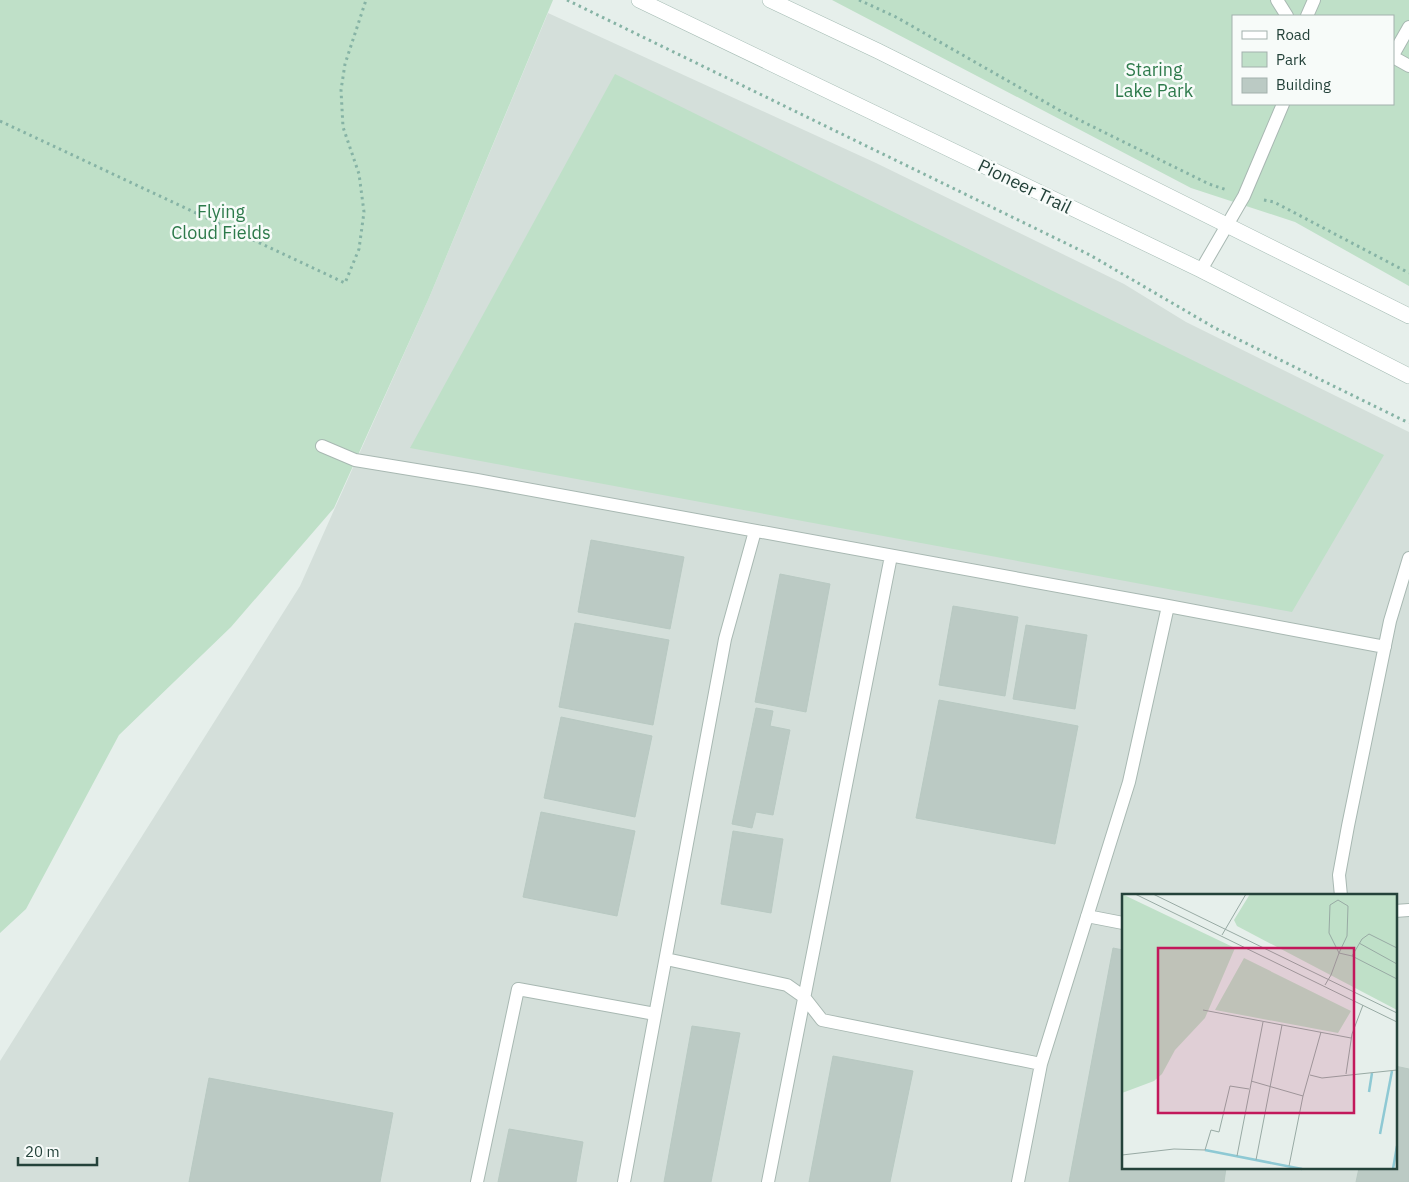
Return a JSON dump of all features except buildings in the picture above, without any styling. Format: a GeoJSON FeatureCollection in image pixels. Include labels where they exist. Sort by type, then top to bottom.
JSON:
{"type":"FeatureCollection","features":[{"type":"Feature","properties":{"kind":"main road","name":"Pioneer Trail"},"geometry":{"type":"LineString","coordinates":[[639,0],[1201,270],[1409,376]]}},
{"type":"Feature","properties":{"kind":"main road"},"geometry":{"type":"LineString","coordinates":[[770,0],[878,51],[1409,316]]}},
{"type":"Feature","properties":{"kind":"lane"},"geometry":{"type":"LineString","coordinates":[[1277,0],[1286,15]]}},
{"type":"Feature","properties":{"kind":"lane"},"geometry":{"type":"LineString","coordinates":[[1307,15],[1314,0]]}},
{"type":"Feature","properties":{"kind":"lane"},"geometry":{"type":"LineString","coordinates":[[1394,54],[1409,27]]}},
{"type":"Feature","properties":{"kind":"lane"},"geometry":{"type":"LineString","coordinates":[[1394,57],[1409,66]]}},
{"type":"Feature","properties":{"kind":"lane"},"geometry":{"type":"LineString","coordinates":[[1201,270],[1244,196],[1283,105]]}},
{"type":"Feature","properties":{"kind":"lane"},"geometry":{"type":"LineString","coordinates":[[322,446],[355,460],[477,480],[1385,647]]}},
{"type":"Feature","properties":{"kind":"lane"},"geometry":{"type":"LineString","coordinates":[[624,1182],[725,639],[755,531]]}},
{"type":"Feature","properties":{"kind":"lane"},"geometry":{"type":"LineString","coordinates":[[768,1182],[892,556]]}},
{"type":"Feature","properties":{"kind":"lane"},"geometry":{"type":"LineString","coordinates":[[1340,894],[1339,876],[1348,826],[1390,621],[1409,558]]}},
{"type":"Feature","properties":{"kind":"lane"},"geometry":{"type":"LineString","coordinates":[[1018,1182],[1041,1064],[1129,782],[1168,606]]}},
{"type":"Feature","properties":{"kind":"lane"},"geometry":{"type":"LineString","coordinates":[[1396,911],[1409,910]]}},
{"type":"Feature","properties":{"kind":"lane"},"geometry":{"type":"LineString","coordinates":[[1087,916],[1122,923]]}},
{"type":"Feature","properties":{"kind":"lane"},"geometry":{"type":"LineString","coordinates":[[666,959],[787,985],[804,997],[822,1020],[1041,1064]]}},
{"type":"Feature","properties":{"kind":"lane"},"geometry":{"type":"LineString","coordinates":[[477,1182],[518,989],[655,1014]]}},
{"type":"Feature","properties":{"kind":"path"},"geometry":{"type":"LineString","coordinates":[[0,121],[344,283],[359,249],[364,212],[358,174],[343,126],[341,90],[344,64],[366,0]]}},
{"type":"Feature","properties":{"kind":"path"},"geometry":{"type":"LineString","coordinates":[[567,0],[1090,255],[1215,328],[1409,423]]}},
{"type":"Feature","properties":{"kind":"path"},"geometry":{"type":"LineString","coordinates":[[859,0],[896,17],[1059,110],[1209,184],[1244,196],[1274,202],[1409,273]]}},
{"type":"Feature","properties":{"kind":"shaded area"},"geometry":{"type":"Polygon","coordinates":[[[548,13],[876,163],[1124,284],[1186,322],[1409,432],[1409,1182],[0,1182],[0,1061],[300,586],[429,298],[548,13]]]}},
{"type":"Feature","properties":{"kind":"green space","name":"Flying Cloud Fields"},"geometry":{"type":"Polygon","coordinates":[[[0,0],[553,0],[429,298],[334,508],[231,627],[119,735],[26,909],[0,933],[0,0]]]}},
{"type":"Feature","properties":{"kind":"green space","name":"Staring Lake Park"},"geometry":{"type":"Polygon","coordinates":[[[832,0],[1409,0],[1409,286],[1295,222],[1191,188],[832,0]]]}},
{"type":"Feature","properties":{"kind":"green space"},"geometry":{"type":"Polygon","coordinates":[[[615,74],[1384,455],[1292,612],[410,448],[615,74]]]}}]}
